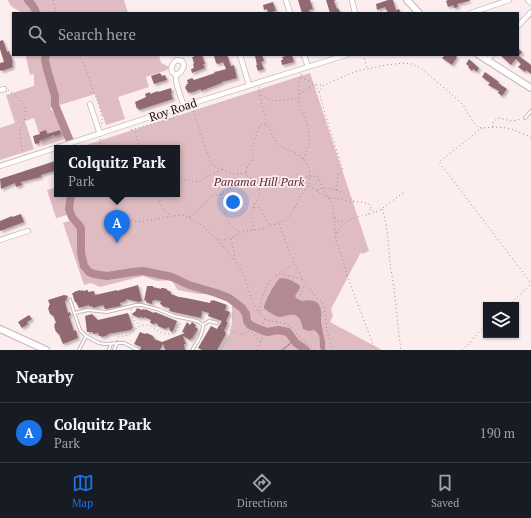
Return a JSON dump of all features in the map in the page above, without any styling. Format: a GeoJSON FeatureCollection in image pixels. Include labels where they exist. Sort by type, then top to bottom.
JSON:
{"type":"FeatureCollection","features":[{"type":"Feature","properties":{"kind":"street"},"geometry":{"type":"LineString","coordinates":[[286,0],[290,12]]}},
{"type":"Feature","properties":{"kind":"street"},"geometry":{"type":"LineString","coordinates":[[352,0],[355,12]]}},
{"type":"Feature","properties":{"kind":"street"},"geometry":{"type":"LineString","coordinates":[[407,0],[418,12]]}},
{"type":"Feature","properties":{"kind":"street"},"geometry":{"type":"LineString","coordinates":[[474,12],[510,0]]}},
{"type":"Feature","properties":{"kind":"street"},"geometry":{"type":"LineString","coordinates":[[528,0],[531,3]]}},
{"type":"Feature","properties":{"kind":"street"},"geometry":{"type":"LineString","coordinates":[[519,25],[531,12]]}},
{"type":"Feature","properties":{"kind":"street"},"geometry":{"type":"LineString","coordinates":[[240,56],[249,85]]}},
{"type":"Feature","properties":{"kind":"street"},"geometry":{"type":"LineString","coordinates":[[304,56],[308,67]]}},
{"type":"Feature","properties":{"kind":"street","name":"Roy Road"},"geometry":{"type":"LineString","coordinates":[[66,145],[343,56]]}},
{"type":"Feature","properties":{"kind":"street"},"geometry":{"type":"LineString","coordinates":[[490,58],[531,88]]}},
{"type":"Feature","properties":{"kind":"street"},"geometry":{"type":"LineString","coordinates":[[176,75],[184,108]]}},
{"type":"Feature","properties":{"kind":"street"},"geometry":{"type":"LineString","coordinates":[[90,104],[100,134]]}},
{"type":"Feature","properties":{"kind":"street","name":"Roy Road"},"geometry":{"type":"LineString","coordinates":[[0,166],[54,149]]}},
{"type":"Feature","properties":{"kind":"street"},"geometry":{"type":"LineString","coordinates":[[0,240],[28,231]]}},
{"type":"Feature","properties":{"kind":"street"},"geometry":{"type":"LineString","coordinates":[[0,329],[46,350]]}},
{"type":"Feature","properties":{"kind":"lane"},"geometry":{"type":"LineString","coordinates":[[525,118],[531,111]]}},
{"type":"Feature","properties":{"kind":"lane"},"geometry":{"type":"LineString","coordinates":[[70,300],[80,330],[86,336],[99,343],[124,344],[138,350]]}},
{"type":"Feature","properties":{"kind":"lane"},"geometry":{"type":"LineString","coordinates":[[75,314],[88,310],[107,312],[141,305],[148,306],[174,316],[199,322],[203,325]]}},
{"type":"Feature","properties":{"kind":"lane"},"geometry":{"type":"LineString","coordinates":[[203,325],[209,321],[217,323]]}},
{"type":"Feature","properties":{"kind":"lane"},"geometry":{"type":"LineString","coordinates":[[192,350],[201,335],[203,325]]}},
{"type":"Feature","properties":{"kind":"lane"},"geometry":{"type":"LineString","coordinates":[[79,350],[86,336]]}},
{"type":"Feature","properties":{"kind":"lane"},"geometry":{"type":"LineString","coordinates":[[114,350],[117,343]]}},
{"type":"Feature","properties":{"kind":"lane"},"geometry":{"type":"LineString","coordinates":[[109,350],[112,344]]}},
{"type":"Feature","properties":{"kind":"path"},"geometry":{"type":"LineString","coordinates":[[53,0],[56,12]]}},
{"type":"Feature","properties":{"kind":"path"},"geometry":{"type":"LineString","coordinates":[[80,56],[85,66],[101,114],[102,121],[100,134],[102,145]]}},
{"type":"Feature","properties":{"kind":"path"},"geometry":{"type":"LineString","coordinates":[[364,56],[367,69]]}},
{"type":"Feature","properties":{"kind":"path"},"geometry":{"type":"LineString","coordinates":[[319,92],[324,85],[350,73],[400,63],[415,65],[422,69],[456,98],[466,109],[474,123],[478,127],[482,128]]}},
{"type":"Feature","properties":{"kind":"path"},"geometry":{"type":"LineString","coordinates":[[300,70],[300,106],[309,128],[308,133],[310,138],[303,159]]}},
{"type":"Feature","properties":{"kind":"path"},"geometry":{"type":"LineString","coordinates":[[300,77],[316,85],[324,85]]}},
{"type":"Feature","properties":{"kind":"path"},"geometry":{"type":"LineString","coordinates":[[216,239],[223,240],[231,238],[240,232],[256,230],[286,220],[309,185],[310,173],[307,164],[294,152],[283,148],[276,142],[266,122],[260,101],[258,83]]}},
{"type":"Feature","properties":{"kind":"path"},"geometry":{"type":"LineString","coordinates":[[299,94],[314,84]]}},
{"type":"Feature","properties":{"kind":"path"},"geometry":{"type":"LineString","coordinates":[[316,85],[343,170],[337,175],[338,181],[336,190]]}},
{"type":"Feature","properties":{"kind":"path"},"geometry":{"type":"LineString","coordinates":[[2,90],[8,89],[23,103],[26,115],[20,132],[22,150],[25,158]]}},
{"type":"Feature","properties":{"kind":"path"},"geometry":{"type":"LineString","coordinates":[[260,95],[266,99],[283,101],[292,98],[299,98]]}},
{"type":"Feature","properties":{"kind":"path"},"geometry":{"type":"LineString","coordinates":[[189,109],[193,105],[210,161],[213,166],[231,173],[246,173],[258,184],[260,196],[253,206],[254,208],[251,210],[250,214],[253,230]]}},
{"type":"Feature","properties":{"kind":"path"},"geometry":{"type":"LineString","coordinates":[[130,130],[170,119],[177,116],[184,108]]}},
{"type":"Feature","properties":{"kind":"path"},"geometry":{"type":"LineString","coordinates":[[493,125],[494,121],[498,118],[512,121],[525,118]]}},
{"type":"Feature","properties":{"kind":"path"},"geometry":{"type":"LineString","coordinates":[[246,173],[254,156],[251,150],[260,125],[263,124],[269,127]]}},
{"type":"Feature","properties":{"kind":"path"},"geometry":{"type":"LineString","coordinates":[[126,125],[127,129],[135,133],[139,145]]}},
{"type":"Feature","properties":{"kind":"path"},"geometry":{"type":"LineString","coordinates":[[512,302],[531,283],[439,162],[482,128],[493,125],[514,130],[531,137]]}},
{"type":"Feature","properties":{"kind":"path"},"geometry":{"type":"LineString","coordinates":[[180,180],[188,179],[194,182],[200,181],[222,169]]}},
{"type":"Feature","properties":{"kind":"path"},"geometry":{"type":"LineString","coordinates":[[188,217],[193,215],[203,206],[211,196],[222,194],[230,189],[235,184],[238,174]]}},
{"type":"Feature","properties":{"kind":"path"},"geometry":{"type":"LineString","coordinates":[[258,184],[265,185],[273,182],[300,181],[306,177],[317,176],[333,208],[336,241],[375,350]]}},
{"type":"Feature","properties":{"kind":"path"},"geometry":{"type":"LineString","coordinates":[[309,185],[329,198],[369,204],[374,212]]}},
{"type":"Feature","properties":{"kind":"path"},"geometry":{"type":"LineString","coordinates":[[316,190],[322,188],[334,189],[344,193],[356,202]]}},
{"type":"Feature","properties":{"kind":"path"},"geometry":{"type":"LineString","coordinates":[[334,217],[338,221],[347,220],[377,212],[406,190]]}},
{"type":"Feature","properties":{"kind":"path"},"geometry":{"type":"LineString","coordinates":[[222,194],[222,201],[226,206],[225,214],[229,223],[240,232]]}},
{"type":"Feature","properties":{"kind":"path"},"geometry":{"type":"LineString","coordinates":[[110,197],[115,208],[130,221],[143,221],[180,215],[188,217],[202,226],[234,259],[258,312],[269,321],[287,324],[303,340],[316,350]]}},
{"type":"Feature","properties":{"kind":"path"},"geometry":{"type":"LineString","coordinates":[[157,197],[163,209],[171,216]]}},
{"type":"Feature","properties":{"kind":"path"},"geometry":{"type":"LineString","coordinates":[[254,208],[261,208],[270,226]]}},
{"type":"Feature","properties":{"kind":"path"},"geometry":{"type":"LineString","coordinates":[[367,215],[371,208]]}},
{"type":"Feature","properties":{"kind":"path"},"geometry":{"type":"LineString","coordinates":[[382,209],[388,242],[401,350]]}},
{"type":"Feature","properties":{"kind":"path"},"geometry":{"type":"LineString","coordinates":[[335,234],[347,220]]}},
{"type":"Feature","properties":{"kind":"path"},"geometry":{"type":"LineString","coordinates":[[279,223],[290,254],[304,283],[309,286],[316,297],[324,305],[327,330],[333,350]]}},
{"type":"Feature","properties":{"kind":"path"},"geometry":{"type":"LineString","coordinates":[[231,238],[234,259]]}},
{"type":"Feature","properties":{"kind":"path"},"geometry":{"type":"LineString","coordinates":[[258,312],[260,310],[267,286],[272,280],[295,263]]}},
{"type":"Feature","properties":{"kind":"path"},"geometry":{"type":"LineString","coordinates":[[282,273],[284,275],[302,279]]}},
{"type":"Feature","properties":{"kind":"path"},"geometry":{"type":"LineString","coordinates":[[300,295],[306,284]]}},
{"type":"Feature","properties":{"kind":"path"},"geometry":{"type":"LineString","coordinates":[[131,306],[133,319],[140,326]]}},
{"type":"Feature","properties":{"kind":"path"},"geometry":{"type":"LineString","coordinates":[[117,343],[118,337],[130,335],[140,326],[144,325],[148,325],[162,334],[171,334],[180,326],[183,318]]}},
{"type":"Feature","properties":{"kind":"path"},"geometry":{"type":"LineString","coordinates":[[257,350],[263,337],[262,328],[265,319]]}},
{"type":"Feature","properties":{"kind":"path"},"geometry":{"type":"LineString","coordinates":[[217,323],[221,328],[240,334],[250,331],[261,341]]}},
{"type":"Feature","properties":{"kind":"path"},"geometry":{"type":"LineString","coordinates":[[462,350],[470,344],[483,329]]}},
{"type":"Feature","properties":{"kind":"green space"},"geometry":{"type":"Polygon","coordinates":[[[8,0],[124,0],[128,12],[21,12],[8,0]]]}},
{"type":"Feature","properties":{"kind":"green space"},"geometry":{"type":"Polygon","coordinates":[[[159,56],[161,63],[169,67],[167,70],[146,77],[149,87],[118,97],[125,119],[106,125],[95,94],[50,108],[69,129],[71,137],[43,146],[34,118],[25,121],[34,149],[0,160],[0,128],[15,123],[6,95],[34,86],[34,74],[30,75],[26,57],[159,56]]]}},
{"type":"Feature","properties":{"kind":"green space","name":"Panama Hill Park"},"geometry":{"type":"Polygon","coordinates":[[[310,73],[369,251],[362,254],[361,252],[331,309],[333,316],[330,322],[382,350],[220,350],[230,333],[232,322],[232,301],[212,294],[198,294],[178,290],[171,280],[157,281],[143,276],[100,287],[91,283],[84,285],[63,223],[75,219],[71,214],[56,218],[47,190],[54,188],[54,197],[180,197],[180,145],[86,145],[310,73]]]}},
{"type":"Feature","properties":{"kind":"shaded area"},"geometry":{"type":"Polygon","coordinates":[[[280,278],[291,280],[300,286],[295,296],[297,299],[302,301],[312,300],[317,302],[319,305],[325,340],[325,350],[321,350],[317,332],[314,330],[309,331],[303,329],[298,317],[291,315],[279,317],[264,308],[270,293],[280,278]]]}},
{"type":"Feature","properties":{"kind":"building"},"geometry":{"type":"Polygon","coordinates":[[[298,0],[310,0],[313,9],[309,10],[310,12],[302,12],[298,0]]]}},
{"type":"Feature","properties":{"kind":"building"},"geometry":{"type":"Polygon","coordinates":[[[326,0],[336,0],[334,1],[340,12],[330,12],[326,0]]]}},
{"type":"Feature","properties":{"kind":"building"},"geometry":{"type":"Polygon","coordinates":[[[393,0],[396,10],[399,9],[400,12],[388,12],[385,7],[377,10],[376,4],[393,0]]]}},
{"type":"Feature","properties":{"kind":"building"},"geometry":{"type":"Polygon","coordinates":[[[446,1],[470,1],[457,4],[458,7],[454,8],[453,5],[448,7],[446,1]]]}},
{"type":"Feature","properties":{"kind":"building"},"geometry":{"type":"Polygon","coordinates":[[[273,2],[276,11],[268,12],[267,9],[264,10],[263,5],[273,2]]]}},
{"type":"Feature","properties":{"kind":"building"},"geometry":{"type":"Polygon","coordinates":[[[3,40],[7,52],[9,51],[11,55],[13,67],[0,71],[0,63],[4,62],[0,49],[0,41],[3,40]]]}},
{"type":"Feature","properties":{"kind":"building"},"geometry":{"type":"Polygon","coordinates":[[[519,49],[522,52],[519,56],[519,49]]]}},
{"type":"Feature","properties":{"kind":"building"},"geometry":{"type":"Polygon","coordinates":[[[202,56],[205,68],[192,73],[191,69],[194,68],[194,63],[192,57],[202,56]]]}},
{"type":"Feature","properties":{"kind":"building"},"geometry":{"type":"Polygon","coordinates":[[[214,56],[227,56],[231,66],[234,65],[237,78],[222,82],[201,91],[201,89],[188,93],[185,86],[188,84],[187,80],[192,78],[194,80],[226,69],[223,62],[218,64],[216,63],[214,56]]]}},
{"type":"Feature","properties":{"kind":"building"},"geometry":{"type":"Polygon","coordinates":[[[255,56],[262,56],[264,61],[261,62],[264,69],[258,71],[255,56]]]}},
{"type":"Feature","properties":{"kind":"building"},"geometry":{"type":"Polygon","coordinates":[[[292,56],[294,62],[282,65],[282,57],[292,56]]]}},
{"type":"Feature","properties":{"kind":"building"},"geometry":{"type":"Polygon","coordinates":[[[444,56],[457,57],[452,65],[442,58],[444,56]]]}},
{"type":"Feature","properties":{"kind":"building"},"geometry":{"type":"Polygon","coordinates":[[[501,56],[519,56],[531,65],[531,74],[518,67],[521,64],[516,59],[511,65],[501,56]]]}},
{"type":"Feature","properties":{"kind":"building"},"geometry":{"type":"Polygon","coordinates":[[[469,59],[479,68],[477,72],[473,69],[472,71],[466,64],[469,59]]]}},
{"type":"Feature","properties":{"kind":"building"},"geometry":{"type":"Polygon","coordinates":[[[485,72],[507,89],[502,96],[498,93],[499,91],[488,85],[490,83],[482,77],[485,72]]]}},
{"type":"Feature","properties":{"kind":"building"},"geometry":{"type":"Polygon","coordinates":[[[160,73],[162,76],[165,75],[167,80],[154,84],[151,76],[160,73]]]}},
{"type":"Feature","properties":{"kind":"building"},"geometry":{"type":"Polygon","coordinates":[[[171,88],[173,99],[139,110],[138,108],[137,109],[135,102],[146,97],[145,94],[171,88]]]}},
{"type":"Feature","properties":{"kind":"building"},"geometry":{"type":"Polygon","coordinates":[[[46,130],[47,134],[60,130],[61,134],[54,135],[39,141],[40,143],[35,144],[33,136],[46,130]]]}},
{"type":"Feature","properties":{"kind":"building"},"geometry":{"type":"Polygon","coordinates":[[[54,161],[54,171],[41,175],[41,177],[21,182],[22,185],[16,187],[15,183],[1,189],[0,179],[54,161]]]}},
{"type":"Feature","properties":{"kind":"building"},"geometry":{"type":"Polygon","coordinates":[[[21,214],[24,222],[0,231],[0,221],[21,214]]]}},
{"type":"Feature","properties":{"kind":"building"},"geometry":{"type":"Polygon","coordinates":[[[138,285],[142,301],[139,302],[126,299],[126,301],[120,303],[121,306],[106,309],[103,305],[93,308],[89,305],[79,308],[72,293],[80,290],[88,290],[88,292],[94,291],[95,295],[138,285]]]}},
{"type":"Feature","properties":{"kind":"building"},"geometry":{"type":"Polygon","coordinates":[[[147,286],[167,289],[171,292],[171,294],[179,297],[210,303],[211,300],[213,300],[227,305],[225,310],[230,312],[224,331],[226,334],[217,350],[202,350],[198,348],[211,326],[217,329],[222,321],[208,316],[209,313],[202,311],[201,318],[169,311],[169,308],[160,304],[161,301],[154,300],[152,301],[152,304],[148,303],[146,300],[144,301],[147,286]]]}},
{"type":"Feature","properties":{"kind":"building"},"geometry":{"type":"Polygon","coordinates":[[[64,295],[68,296],[65,302],[68,313],[70,312],[71,315],[69,316],[74,331],[76,330],[78,338],[63,344],[59,334],[56,332],[54,324],[56,323],[53,315],[52,316],[50,314],[48,308],[50,305],[48,300],[64,295]]]}},
{"type":"Feature","properties":{"kind":"building"},"geometry":{"type":"Polygon","coordinates":[[[137,308],[155,312],[177,321],[174,329],[172,332],[170,331],[169,327],[165,329],[158,326],[157,323],[150,323],[151,320],[144,317],[140,318],[132,315],[137,308]]]}},
{"type":"Feature","properties":{"kind":"building"},"geometry":{"type":"Polygon","coordinates":[[[128,313],[133,328],[131,330],[108,334],[102,337],[99,336],[98,333],[93,334],[93,332],[87,332],[85,316],[92,314],[98,320],[128,313]]]}},
{"type":"Feature","properties":{"kind":"building"},"geometry":{"type":"Polygon","coordinates":[[[29,315],[32,319],[22,328],[18,322],[29,315]]]}},
{"type":"Feature","properties":{"kind":"building"},"geometry":{"type":"Polygon","coordinates":[[[187,322],[190,325],[192,322],[198,329],[190,340],[183,336],[186,344],[184,344],[185,350],[165,350],[163,344],[160,350],[140,350],[141,347],[134,344],[140,332],[145,334],[147,333],[153,336],[155,338],[154,339],[162,342],[185,333],[182,332],[187,322]]]}},
{"type":"Feature","properties":{"kind":"waterway"},"geometry":{"type":"LineString","coordinates":[[28,0],[36,12]]}},
{"type":"Feature","properties":{"kind":"waterway"},"geometry":{"type":"LineString","coordinates":[[46,56],[47,69],[55,96],[55,105],[70,141]]}},
{"type":"Feature","properties":{"kind":"waterway"},"geometry":{"type":"LineString","coordinates":[[71,197],[69,209],[72,217],[81,228],[81,253],[84,266],[89,272],[107,276],[143,271],[172,277],[189,285],[229,298],[242,308],[250,325],[267,332],[278,330],[288,332],[296,343],[306,350]]}},
{"type":"Feature","properties":{"kind":"waterway"},"geometry":{"type":"LineString","coordinates":[[282,350],[295,340]]}},
{"type":"Feature","properties":{"kind":"place","name":"Colquitz Park"},"geometry":{"type":"Point","coordinates":[117,243]}}]}
